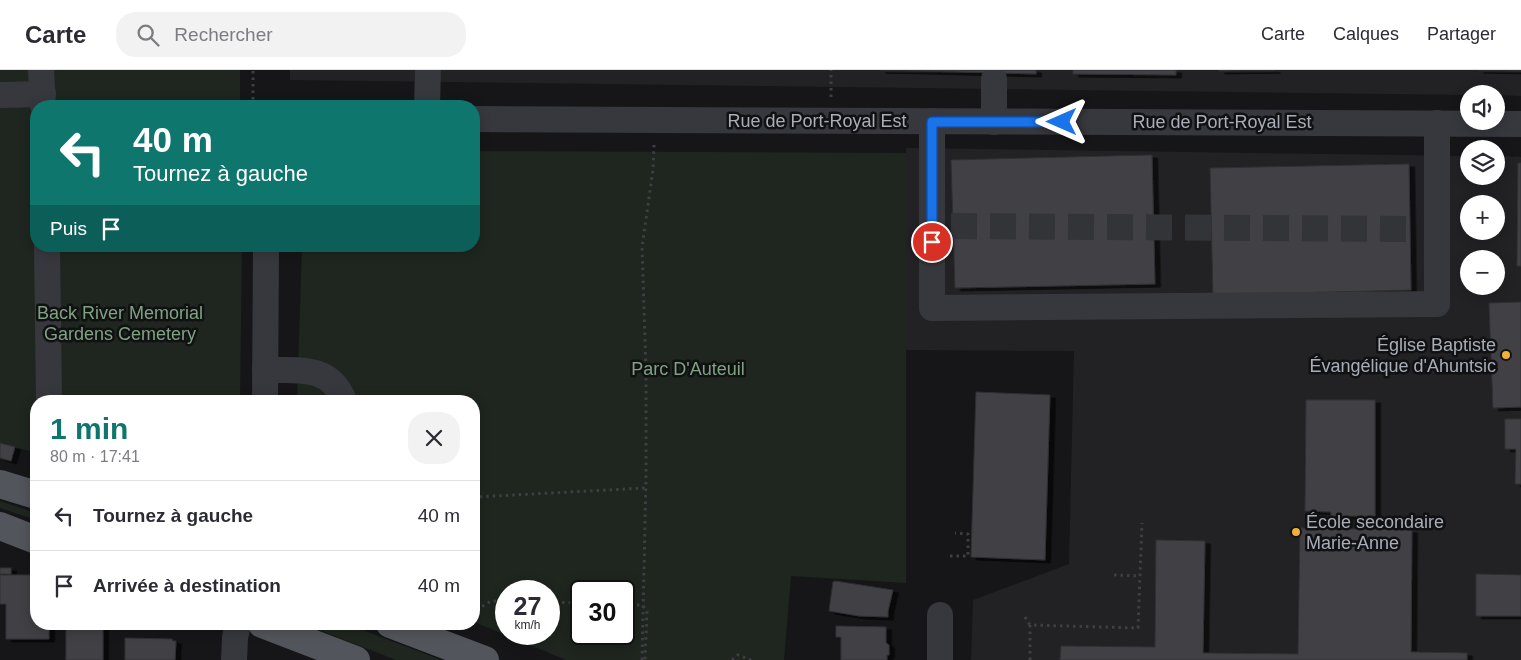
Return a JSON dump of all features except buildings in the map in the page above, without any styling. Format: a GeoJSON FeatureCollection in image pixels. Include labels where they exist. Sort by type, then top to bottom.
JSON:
{"type":"FeatureCollection","features":[{"type":"Feature","properties":{"kind":"main road"},"geometry":{"type":"LineString","coordinates":[[0,484],[30,493]]}},
{"type":"Feature","properties":{"kind":"main road"},"geometry":{"type":"LineString","coordinates":[[0,526],[30,538]]}},
{"type":"Feature","properties":{"kind":"main road"},"geometry":{"type":"LineString","coordinates":[[278,630],[356,660]]}},
{"type":"Feature","properties":{"kind":"main road"},"geometry":{"type":"LineString","coordinates":[[406,630],[485,660]]}},
{"type":"Feature","properties":{"kind":"street"},"geometry":{"type":"LineString","coordinates":[[427,100],[428,70]]}},
{"type":"Feature","properties":{"kind":"street"},"geometry":{"type":"LineString","coordinates":[[994,79],[994,122]]}},
{"type":"Feature","properties":{"kind":"street"},"geometry":{"type":"LineString","coordinates":[[0,95],[42,90]]}},
{"type":"Feature","properties":{"kind":"street","name":"Rue de Port-Royal Est"},"geometry":{"type":"LineString","coordinates":[[480,119],[1521,124]]}},
{"type":"Feature","properties":{"kind":"street"},"geometry":{"type":"LineString","coordinates":[[932,122],[942,226],[932,308],[1438,304],[1428,229],[1437,123]]}},
{"type":"Feature","properties":{"kind":"street"},"geometry":{"type":"LineString","coordinates":[[47,252],[49,395]]}},
{"type":"Feature","properties":{"kind":"street"},"geometry":{"type":"LineString","coordinates":[[265,395],[266,252]]}},
{"type":"Feature","properties":{"kind":"street"},"geometry":{"type":"LineString","coordinates":[[265,370],[308,372],[326,376],[340,390],[342,395]]}},
{"type":"Feature","properties":{"kind":"street"},"geometry":{"type":"LineString","coordinates":[[940,615],[940,660]]}},
{"type":"Feature","properties":{"kind":"street"},"geometry":{"type":"LineString","coordinates":[[234,660],[237,630]]}},
{"type":"Feature","properties":{"kind":"path"},"geometry":{"type":"LineString","coordinates":[[253,70],[253,100]]}},
{"type":"Feature","properties":{"kind":"path"},"geometry":{"type":"LineString","coordinates":[[831,70],[831,100]]}},
{"type":"Feature","properties":{"kind":"path"},"geometry":{"type":"LineString","coordinates":[[644,660],[642,605],[646,488],[646,370],[642,247],[654,170],[654,141]]}},
{"type":"Feature","properties":{"kind":"path"},"geometry":{"type":"LineString","coordinates":[[480,496],[646,488]]}},
{"type":"Feature","properties":{"kind":"path"},"geometry":{"type":"LineString","coordinates":[[1030,625],[1138,628],[1142,523]]}},
{"type":"Feature","properties":{"kind":"path"},"geometry":{"type":"LineString","coordinates":[[950,556],[968,556],[968,534],[956,534]]}},
{"type":"Feature","properties":{"kind":"path"},"geometry":{"type":"LineString","coordinates":[[1114,575],[1140,576]]}},
{"type":"Feature","properties":{"kind":"path"},"geometry":{"type":"LineString","coordinates":[[480,607],[491,601],[495,601]]}},
{"type":"Feature","properties":{"kind":"path"},"geometry":{"type":"LineString","coordinates":[[635,605],[642,605]]}},
{"type":"Feature","properties":{"kind":"path"},"geometry":{"type":"LineString","coordinates":[[1025,617],[1030,625],[1030,660]]}},
{"type":"Feature","properties":{"kind":"path"},"geometry":{"type":"LineString","coordinates":[[732,660],[738,655],[751,660]]}},
{"type":"Feature","properties":{"kind":"shaded area"},"geometry":{"type":"Polygon","coordinates":[[[290,70],[1521,70],[1521,96],[1505,95],[1505,85],[1460,85],[1460,95],[290,80],[290,70]]]}},
{"type":"Feature","properties":{"kind":"shaded area"},"geometry":{"type":"Polygon","coordinates":[[[906,148],[1460,156],[1460,185],[1505,185],[1505,156],[1521,157],[1521,660],[971,660],[973,600],[1069,564],[1074,351],[905,350],[906,148]]]}},
{"type":"Feature","properties":{"kind":"green space","name":"Back River Memorial Gardens Cemetery"},"geometry":{"type":"Polygon","coordinates":[[[0,70],[240,70],[240,100],[30,100],[30,252],[242,252],[240,395],[30,395],[30,451],[0,443],[0,70]]]}},
{"type":"Feature","properties":{"kind":"green space","name":"Parc D'Auteuil"},"geometry":{"type":"Polygon","coordinates":[[[480,151],[906,153],[906,583],[791,576],[784,660],[566,660],[530,645],[560,645],[560,580],[495,580],[495,631],[480,624],[480,395],[297,395],[302,252],[480,252],[480,151]]]}},
{"type":"Feature","properties":{"kind":"green space"},"geometry":{"type":"Polygon","coordinates":[[[0,501],[30,511],[30,518],[0,508],[0,501]]]}},
{"type":"Feature","properties":{"kind":"green space"},"geometry":{"type":"Polygon","coordinates":[[[319,630],[363,630],[441,660],[396,660],[319,630]]]}},
{"type":"Feature","properties":{"kind":"tunnel"},"geometry":{"type":"LineString","coordinates":[[951,226],[1419,229]]}},
{"type":"Feature","properties":{"kind":"place","name":"Église Baptiste Évangélique d'Ahuntsic"},"geometry":{"type":"Point","coordinates":[1506,355]}},
{"type":"Feature","properties":{"kind":"place","name":"École secondaire Marie-Anne"},"geometry":{"type":"Point","coordinates":[1296,532]}},
{"type":"Feature","properties":{"kind":"route"},"geometry":{"type":"LineString","coordinates":[[932,242],[932,122],[1062,122]]}}]}
